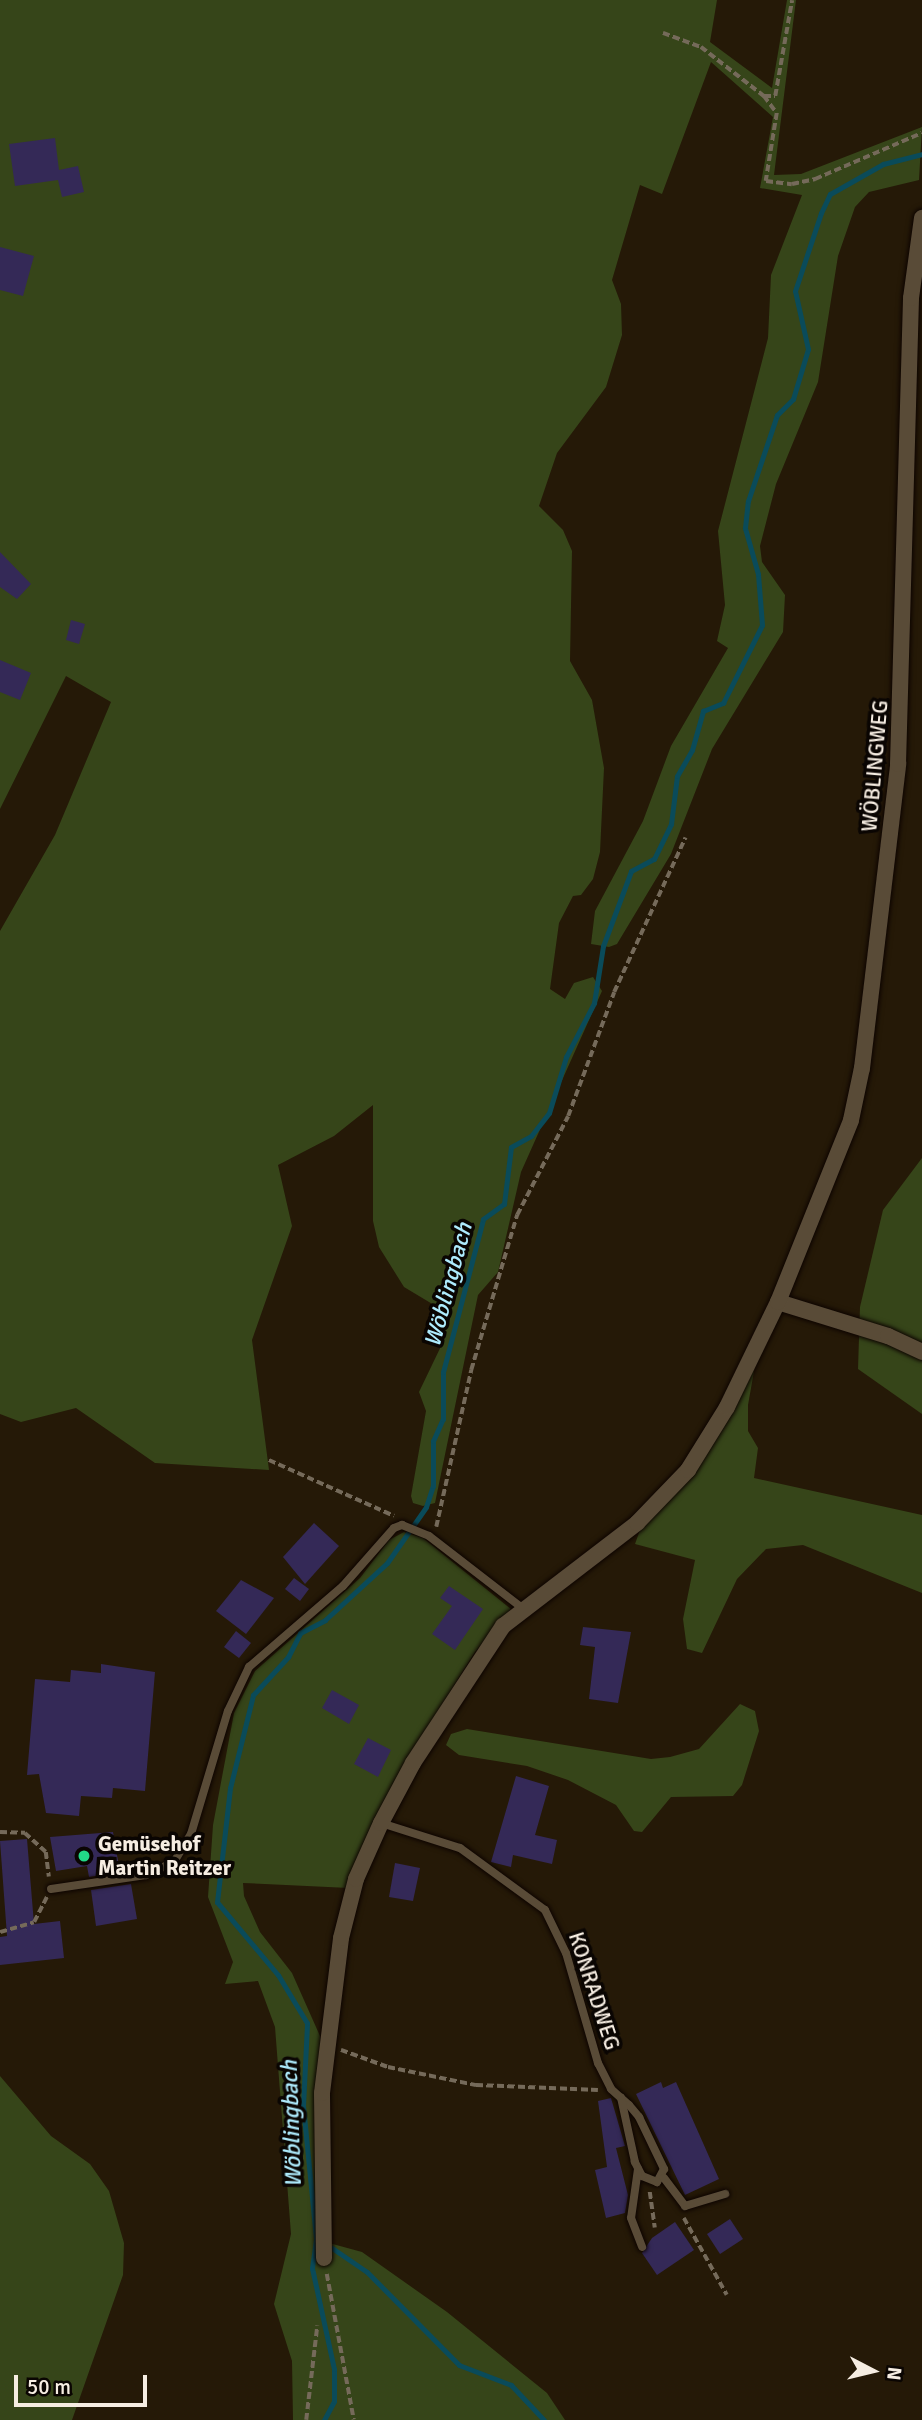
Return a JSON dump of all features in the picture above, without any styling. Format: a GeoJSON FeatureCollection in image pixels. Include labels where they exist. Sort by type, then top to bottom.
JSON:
{"type":"FeatureCollection","features":[{"type":"Feature","properties":{"kind":"street","name":"WÖBLINGWEG"},"geometry":{"type":"LineString","coordinates":[[324,2258],[322,2093],[328,2044],[348,1904],[381,1823],[481,1656],[521,1607],[637,1523],[688,1470],[727,1407],[778,1302],[838,1161],[864,1055],[898,764],[911,298],[922,218]]}},
{"type":"Feature","properties":{"kind":"street"},"geometry":{"type":"LineString","coordinates":[[778,1302],[922,1352]]}},
{"type":"Feature","properties":{"kind":"lane"},"geometry":{"type":"LineString","coordinates":[[51,1889],[146,1875],[174,1862],[191,1834],[228,1711],[249,1667],[355,1574],[384,1536],[402,1525],[418,1529],[429,1536],[521,1607]]}},
{"type":"Feature","properties":{"kind":"lane","name":"KONRADWEG"},"geometry":{"type":"LineString","coordinates":[[381,1823],[460,1848],[545,1910],[566,1953],[585,2026],[611,2089],[639,2117],[664,2178],[677,2201]]}},
{"type":"Feature","properties":{"kind":"lane"},"geometry":{"type":"LineString","coordinates":[[621,2098],[638,2169],[631,2218],[642,2247]]}},
{"type":"Feature","properties":{"kind":"lane"},"geometry":{"type":"LineString","coordinates":[[638,2169],[648,2180],[664,2178]]}},
{"type":"Feature","properties":{"kind":"lane"},"geometry":{"type":"LineString","coordinates":[[677,2201],[695,2206],[725,2194]]}},
{"type":"Feature","properties":{"kind":"path"},"geometry":{"type":"LineString","coordinates":[[764,96],[780,89],[792,0]]}},
{"type":"Feature","properties":{"kind":"path"},"geometry":{"type":"LineString","coordinates":[[663,33],[701,47],[764,96],[777,113],[766,181],[792,184],[815,179],[922,132]]}},
{"type":"Feature","properties":{"kind":"path"},"geometry":{"type":"LineString","coordinates":[[429,1536],[439,1522],[471,1370],[517,1215],[568,1116],[614,992],[685,838]]}},
{"type":"Feature","properties":{"kind":"path"},"geometry":{"type":"LineString","coordinates":[[269,1460],[389,1511],[402,1525]]}},
{"type":"Feature","properties":{"kind":"path"},"geometry":{"type":"LineString","coordinates":[[0,1832],[25,1833],[46,1852],[51,1889],[34,1922],[0,1932]]}},
{"type":"Feature","properties":{"kind":"path"},"geometry":{"type":"LineString","coordinates":[[328,2044],[388,2067],[475,2085],[611,2089]]}},
{"type":"Feature","properties":{"kind":"path"},"geometry":{"type":"LineString","coordinates":[[648,2180],[654,2228]]}},
{"type":"Feature","properties":{"kind":"path"},"geometry":{"type":"LineString","coordinates":[[677,2201],[727,2295]]}},
{"type":"Feature","properties":{"kind":"path"},"geometry":{"type":"LineString","coordinates":[[324,2258],[354,2420]]}},
{"type":"Feature","properties":{"kind":"path"},"geometry":{"type":"LineString","coordinates":[[306,2420],[317,2326]]}},
{"type":"Feature","properties":{"kind":"green space"},"geometry":{"type":"Polygon","coordinates":[[[0,0],[717,0],[710,42],[772,88],[787,0],[796,0],[774,175],[801,174],[922,127],[919,180],[869,192],[855,207],[838,256],[818,382],[776,484],[760,546],[762,562],[785,595],[783,632],[712,749],[671,854],[617,944],[609,947],[591,944],[595,911],[643,821],[671,746],[728,648],[717,641],[725,605],[718,531],[768,338],[771,275],[802,195],[760,188],[773,117],[711,62],[662,194],[640,185],[612,280],[621,304],[622,335],[606,387],[557,453],[539,506],[563,530],[572,551],[570,661],[592,700],[604,768],[600,852],[593,879],[581,895],[573,896],[559,923],[550,989],[565,999],[574,983],[593,977],[602,991],[521,1172],[498,1272],[478,1295],[435,1503],[423,1506],[413,1503],[411,1496],[426,1411],[419,1392],[444,1340],[445,1321],[439,1308],[404,1287],[379,1247],[373,1221],[373,1105],[334,1136],[278,1165],[292,1226],[252,1340],[269,1470],[155,1463],[76,1408],[21,1422],[0,1414],[0,931],[55,835],[111,702],[66,676],[0,809],[0,0]]]}},
{"type":"Feature","properties":{"kind":"green space"},"geometry":{"type":"Polygon","coordinates":[[[922,1158],[922,1414],[858,1369],[860,1307],[883,1210],[922,1158]]]}},
{"type":"Feature","properties":{"kind":"green space"},"geometry":{"type":"Polygon","coordinates":[[[756,1360],[748,1405],[748,1431],[758,1448],[754,1478],[922,1515],[922,1593],[803,1545],[766,1549],[737,1579],[702,1653],[687,1649],[683,1619],[695,1560],[635,1544],[641,1527],[756,1360]]]}},
{"type":"Feature","properties":{"kind":"green space"},"geometry":{"type":"Polygon","coordinates":[[[404,1532],[423,1538],[511,1609],[475,1652],[407,1760],[349,1888],[243,1883],[244,1896],[260,1932],[292,1973],[320,2036],[318,2240],[362,2252],[447,2312],[547,2393],[565,2420],[293,2420],[292,2361],[274,2304],[291,2234],[275,2027],[258,1981],[225,1984],[233,1962],[208,1897],[213,1825],[234,1713],[255,1671],[360,1578],[389,1540],[404,1532]]]}},
{"type":"Feature","properties":{"kind":"green space"},"geometry":{"type":"Polygon","coordinates":[[[740,1704],[755,1711],[759,1731],[742,1785],[733,1796],[671,1797],[642,1832],[634,1831],[616,1805],[568,1780],[527,1766],[459,1755],[446,1745],[451,1734],[467,1729],[651,1759],[670,1757],[699,1749],[740,1704]]]}},
{"type":"Feature","properties":{"kind":"green space"},"geometry":{"type":"Polygon","coordinates":[[[0,2076],[51,2136],[90,2164],[109,2191],[124,2243],[123,2275],[72,2420],[0,2420],[0,2076]]]}},
{"type":"Feature","properties":{"kind":"building"},"geometry":{"type":"Polygon","coordinates":[[[55,138],[59,170],[78,166],[84,192],[62,197],[58,180],[15,186],[9,144],[55,138]]]}},
{"type":"Feature","properties":{"kind":"building"},"geometry":{"type":"Polygon","coordinates":[[[0,247],[34,256],[23,296],[0,290],[0,247]]]}},
{"type":"Feature","properties":{"kind":"building"},"geometry":{"type":"Polygon","coordinates":[[[0,552],[31,584],[17,599],[0,587],[0,552]]]}},
{"type":"Feature","properties":{"kind":"building"},"geometry":{"type":"Polygon","coordinates":[[[71,620],[85,624],[79,644],[66,640],[71,620]]]}},
{"type":"Feature","properties":{"kind":"building"},"geometry":{"type":"Polygon","coordinates":[[[0,660],[31,673],[20,700],[0,692],[0,660]]]}},
{"type":"Feature","properties":{"kind":"building"},"geometry":{"type":"Polygon","coordinates":[[[314,1523],[339,1546],[305,1584],[283,1557],[314,1523]]]}},
{"type":"Feature","properties":{"kind":"building"},"geometry":{"type":"Polygon","coordinates":[[[294,1578],[309,1589],[300,1601],[285,1589],[294,1578]]]}},
{"type":"Feature","properties":{"kind":"building"},"geometry":{"type":"Polygon","coordinates":[[[241,1580],[274,1598],[246,1634],[216,1611],[241,1580]]]}},
{"type":"Feature","properties":{"kind":"building"},"geometry":{"type":"Polygon","coordinates":[[[449,1586],[483,1609],[455,1650],[432,1634],[452,1606],[440,1598],[449,1586]]]}},
{"type":"Feature","properties":{"kind":"building"},"geometry":{"type":"Polygon","coordinates":[[[583,1627],[631,1632],[618,1703],[589,1699],[595,1647],[580,1645],[583,1627]]]}},
{"type":"Feature","properties":{"kind":"building"},"geometry":{"type":"Polygon","coordinates":[[[236,1631],[251,1643],[239,1658],[224,1647],[236,1631]]]}},
{"type":"Feature","properties":{"kind":"building"},"geometry":{"type":"Polygon","coordinates":[[[101,1664],[155,1672],[145,1791],[113,1788],[112,1798],[81,1796],[79,1816],[46,1813],[39,1774],[27,1775],[35,1679],[70,1682],[71,1670],[101,1673],[101,1664]]]}},
{"type":"Feature","properties":{"kind":"building"},"geometry":{"type":"Polygon","coordinates":[[[332,1690],[359,1705],[349,1724],[322,1708],[332,1690]]]}},
{"type":"Feature","properties":{"kind":"building"},"geometry":{"type":"Polygon","coordinates":[[[368,1738],[391,1750],[378,1777],[354,1764],[368,1738]]]}},
{"type":"Feature","properties":{"kind":"building"},"geometry":{"type":"Polygon","coordinates":[[[516,1776],[549,1786],[535,1835],[557,1840],[552,1864],[513,1855],[511,1867],[491,1862],[516,1776]]]}},
{"type":"Feature","properties":{"kind":"building"},"geometry":{"type":"Polygon","coordinates":[[[113,1832],[120,1872],[89,1877],[87,1866],[56,1871],[50,1837],[113,1832]]]}},
{"type":"Feature","properties":{"kind":"building"},"geometry":{"type":"Polygon","coordinates":[[[27,1839],[34,1924],[60,1921],[64,1958],[0,1965],[0,1937],[7,1936],[0,1841],[27,1839]]]}},
{"type":"Feature","properties":{"kind":"building"},"geometry":{"type":"Polygon","coordinates":[[[395,1863],[420,1868],[413,1901],[389,1897],[395,1863]]]}},
{"type":"Feature","properties":{"kind":"building"},"geometry":{"type":"Polygon","coordinates":[[[131,1884],[137,1919],[96,1926],[91,1890],[131,1884]]]}},
{"type":"Feature","properties":{"kind":"building"},"geometry":{"type":"Polygon","coordinates":[[[661,2082],[663,2088],[676,2082],[719,2179],[685,2195],[636,2094],[661,2082]]]}},
{"type":"Feature","properties":{"kind":"building"},"geometry":{"type":"Polygon","coordinates":[[[611,2098],[625,2146],[616,2148],[628,2195],[625,2213],[606,2218],[595,2170],[607,2167],[598,2101],[611,2098]]]}},
{"type":"Feature","properties":{"kind":"building"},"geometry":{"type":"Polygon","coordinates":[[[730,2219],[743,2239],[720,2254],[707,2234],[730,2219]]]}},
{"type":"Feature","properties":{"kind":"building"},"geometry":{"type":"Polygon","coordinates":[[[675,2222],[694,2250],[657,2275],[642,2253],[652,2238],[675,2222]]]}},
{"type":"Feature","properties":{"kind":"waterway","name":"Wöblingbach"},"geometry":{"type":"LineString","coordinates":[[324,2420],[334,2401],[334,2369],[312,2268],[316,2238],[303,2106],[307,2023],[278,1975],[217,1902],[230,1788],[253,1695],[288,1657],[300,1633],[325,1620],[387,1563],[426,1507],[433,1486],[433,1441],[443,1419],[443,1372],[483,1219],[504,1204],[511,1147],[531,1136],[549,1113],[566,1057],[594,1003],[603,946],[631,871],[654,859],[671,824],[677,776],[692,750],[703,711],[723,703],[762,625],[758,574],[745,528],[748,501],[777,415],[793,399],[808,349],[795,291],[821,213],[830,194],[883,164],[922,154]]}},
{"type":"Feature","properties":{"kind":"waterway","name":"Wöblingbach"},"geometry":{"type":"LineString","coordinates":[[332,2248],[367,2272],[459,2365],[511,2385],[544,2420]]}},
{"type":"Feature","properties":{"kind":"place","name":"Gemüsehof Martin Reitzer"},"geometry":{"type":"Point","coordinates":[84,1856]}}]}
